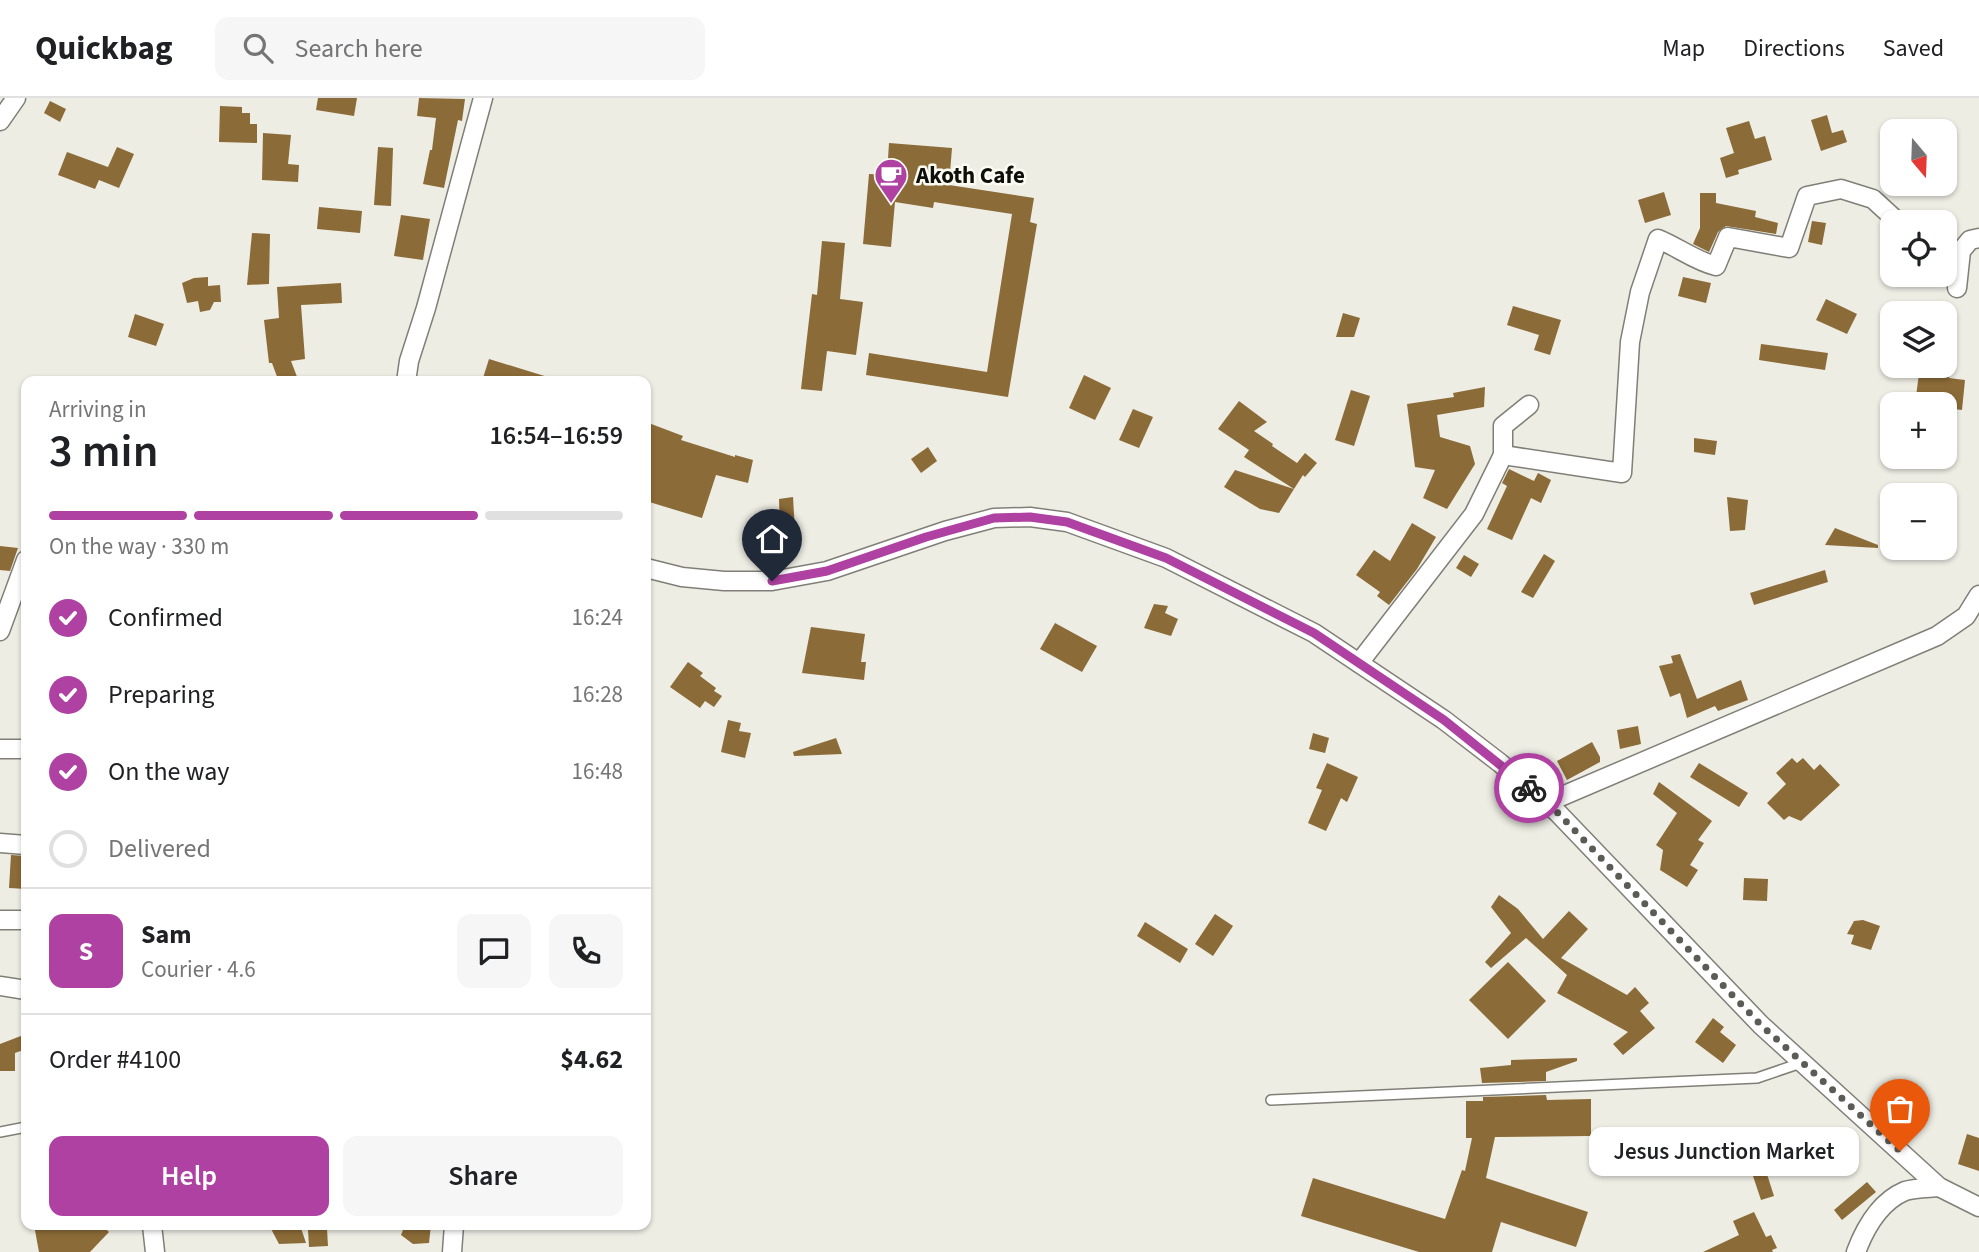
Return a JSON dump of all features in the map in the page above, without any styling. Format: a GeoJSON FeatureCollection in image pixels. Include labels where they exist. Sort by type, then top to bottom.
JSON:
{"type":"FeatureCollection","features":[{"type":"Feature","properties":{"kind":"street"},"geometry":{"type":"LineString","coordinates":[[0,121],[16,98]]}},
{"type":"Feature","properties":{"kind":"street"},"geometry":{"type":"LineString","coordinates":[[407,376],[483,98]]}},
{"type":"Feature","properties":{"kind":"street"},"geometry":{"type":"LineString","coordinates":[[1503,454],[1622,473],[1630,342],[1640,292],[1658,239],[1676,245],[1701,262],[1716,266],[1728,237],[1789,248],[1807,196],[1841,188],[1873,199],[1885,210]]}},
{"type":"Feature","properties":{"kind":"street"},"geometry":{"type":"LineString","coordinates":[[1957,245],[1979,237]]}},
{"type":"Feature","properties":{"kind":"street"},"geometry":{"type":"LineString","coordinates":[[1359,663],[1474,514],[1503,454],[1503,426],[1529,405]]}},
{"type":"Feature","properties":{"kind":"street"},"geometry":{"type":"LineString","coordinates":[[651,569],[692,578],[772,581],[827,571],[945,531],[994,518],[1030,517],[1067,522],[1166,558],[1314,633],[1444,720],[1546,803],[1761,1025],[1939,1187],[1979,1207]]}},
{"type":"Feature","properties":{"kind":"street"},"geometry":{"type":"LineString","coordinates":[[0,631],[21,574]]}},
{"type":"Feature","properties":{"kind":"street"},"geometry":{"type":"LineString","coordinates":[[1546,803],[1937,636],[1966,616],[1979,595]]}},
{"type":"Feature","properties":{"kind":"street"},"geometry":{"type":"LineString","coordinates":[[0,749],[21,749]]}},
{"type":"Feature","properties":{"kind":"street"},"geometry":{"type":"LineString","coordinates":[[0,843],[21,845]]}},
{"type":"Feature","properties":{"kind":"street"},"geometry":{"type":"LineString","coordinates":[[0,920],[21,920]]}},
{"type":"Feature","properties":{"kind":"street"},"geometry":{"type":"LineString","coordinates":[[0,986],[21,989]]}},
{"type":"Feature","properties":{"kind":"street"},"geometry":{"type":"LineString","coordinates":[[1856,1252],[1868,1222],[1886,1203],[1905,1191],[1939,1187]]}},
{"type":"Feature","properties":{"kind":"street"},"geometry":{"type":"LineString","coordinates":[[153,1230],[155,1252]]}},
{"type":"Feature","properties":{"kind":"street"},"geometry":{"type":"LineString","coordinates":[[452,1252],[454,1230]]}},
{"type":"Feature","properties":{"kind":"lane"},"geometry":{"type":"LineString","coordinates":[[1271,1100],[1757,1077],[1802,1062]]}},
{"type":"Feature","properties":{"kind":"lane"},"geometry":{"type":"LineString","coordinates":[[0,1132],[21,1128]]}},
{"type":"Feature","properties":{"kind":"building"},"geometry":{"type":"Polygon","coordinates":[[[318,98],[357,98],[354,116],[316,110],[318,98]]]}},
{"type":"Feature","properties":{"kind":"building"},"geometry":{"type":"Polygon","coordinates":[[[419,98],[465,99],[462,121],[458,120],[444,188],[423,184],[432,150],[436,118],[417,116],[419,98]]]}},
{"type":"Feature","properties":{"kind":"building"},"geometry":{"type":"Polygon","coordinates":[[[50,101],[66,109],[60,122],[44,113],[50,101]]]}},
{"type":"Feature","properties":{"kind":"building"},"geometry":{"type":"Polygon","coordinates":[[[220,106],[242,107],[242,113],[250,113],[250,124],[257,124],[257,143],[219,142],[220,106]]]}},
{"type":"Feature","properties":{"kind":"building"},"geometry":{"type":"Polygon","coordinates":[[[1827,115],[1832,133],[1843,130],[1847,142],[1821,151],[1811,120],[1827,115]]]}},
{"type":"Feature","properties":{"kind":"building"},"geometry":{"type":"Polygon","coordinates":[[[1749,121],[1755,139],[1765,136],[1772,160],[1738,170],[1739,174],[1726,178],[1720,158],[1734,153],[1726,128],[1749,121]]]}},
{"type":"Feature","properties":{"kind":"building"},"geometry":{"type":"Polygon","coordinates":[[[263,133],[291,135],[288,164],[299,165],[298,182],[262,180],[263,133]]]}},
{"type":"Feature","properties":{"kind":"building"},"geometry":{"type":"Polygon","coordinates":[[[889,143],[952,148],[949,185],[1034,198],[1030,222],[1037,224],[1008,397],[866,375],[869,353],[987,372],[1012,214],[934,202],[933,208],[895,202],[891,247],[863,244],[869,174],[887,175],[889,143]]]}},
{"type":"Feature","properties":{"kind":"building"},"geometry":{"type":"Polygon","coordinates":[[[117,147],[134,154],[119,188],[99,180],[95,189],[58,175],[67,152],[108,167],[117,147]]]}},
{"type":"Feature","properties":{"kind":"building"},"geometry":{"type":"Polygon","coordinates":[[[378,147],[393,148],[391,206],[374,205],[378,147]]]}},
{"type":"Feature","properties":{"kind":"building"},"geometry":{"type":"Polygon","coordinates":[[[1664,192],[1671,215],[1645,223],[1638,200],[1664,192]]]}},
{"type":"Feature","properties":{"kind":"building"},"geometry":{"type":"Polygon","coordinates":[[[1700,193],[1716,193],[1716,203],[1756,211],[1755,217],[1778,223],[1776,234],[1726,226],[1718,232],[1709,252],[1693,244],[1700,228],[1700,193]]]}},
{"type":"Feature","properties":{"kind":"building"},"geometry":{"type":"Polygon","coordinates":[[[319,207],[362,211],[360,233],[317,229],[319,207]]]}},
{"type":"Feature","properties":{"kind":"building"},"geometry":{"type":"Polygon","coordinates":[[[401,215],[430,219],[423,260],[394,256],[401,215]]]}},
{"type":"Feature","properties":{"kind":"building"},"geometry":{"type":"Polygon","coordinates":[[[1812,221],[1826,223],[1822,245],[1808,242],[1812,221]]]}},
{"type":"Feature","properties":{"kind":"building"},"geometry":{"type":"Polygon","coordinates":[[[252,233],[270,234],[269,284],[247,285],[252,233]]]}},
{"type":"Feature","properties":{"kind":"building"},"geometry":{"type":"Polygon","coordinates":[[[822,241],[845,243],[840,299],[863,302],[856,355],[827,351],[822,391],[801,389],[812,294],[817,295],[822,241]]]}},
{"type":"Feature","properties":{"kind":"building"},"geometry":{"type":"Polygon","coordinates":[[[208,277],[208,286],[220,285],[221,302],[214,302],[210,310],[200,312],[198,301],[187,303],[182,283],[194,278],[208,277]]]}},
{"type":"Feature","properties":{"kind":"building"},"geometry":{"type":"Polygon","coordinates":[[[1683,277],[1711,283],[1706,303],[1678,296],[1683,277]]]}},
{"type":"Feature","properties":{"kind":"building"},"geometry":{"type":"Polygon","coordinates":[[[341,283],[342,303],[301,305],[305,359],[291,361],[297,376],[277,376],[272,363],[269,363],[264,320],[279,318],[277,287],[341,283]]]}},
{"type":"Feature","properties":{"kind":"building"},"geometry":{"type":"Polygon","coordinates":[[[1826,299],[1857,314],[1847,334],[1816,320],[1826,299]]]}},
{"type":"Feature","properties":{"kind":"building"},"geometry":{"type":"Polygon","coordinates":[[[1513,306],[1561,320],[1550,355],[1534,350],[1539,335],[1507,325],[1513,306]]]}},
{"type":"Feature","properties":{"kind":"building"},"geometry":{"type":"Polygon","coordinates":[[[1343,313],[1360,318],[1354,337],[1336,337],[1343,313]]]}},
{"type":"Feature","properties":{"kind":"building"},"geometry":{"type":"Polygon","coordinates":[[[135,314],[164,324],[156,346],[128,337],[135,314]]]}},
{"type":"Feature","properties":{"kind":"building"},"geometry":{"type":"Polygon","coordinates":[[[1761,344],[1828,353],[1825,370],[1759,360],[1761,344]]]}},
{"type":"Feature","properties":{"kind":"building"},"geometry":{"type":"Polygon","coordinates":[[[489,359],[544,376],[484,376],[489,359]]]}},
{"type":"Feature","properties":{"kind":"building"},"geometry":{"type":"Polygon","coordinates":[[[1084,375],[1111,388],[1095,420],[1069,408],[1084,375]]]}},
{"type":"Feature","properties":{"kind":"building"},"geometry":{"type":"Polygon","coordinates":[[[1918,378],[1965,380],[1962,410],[1957,409],[1957,392],[1917,392],[1918,378]]]}},
{"type":"Feature","properties":{"kind":"building"},"geometry":{"type":"Polygon","coordinates":[[[1485,387],[1484,407],[1437,415],[1440,437],[1470,446],[1475,464],[1447,509],[1423,498],[1435,470],[1415,467],[1407,404],[1454,397],[1453,393],[1485,387]]]}},
{"type":"Feature","properties":{"kind":"building"},"geometry":{"type":"Polygon","coordinates":[[[1351,390],[1370,396],[1354,446],[1335,440],[1351,390]]]}},
{"type":"Feature","properties":{"kind":"building"},"geometry":{"type":"Polygon","coordinates":[[[1239,401],[1267,422],[1254,431],[1273,444],[1272,446],[1297,463],[1305,453],[1317,463],[1305,477],[1303,475],[1294,489],[1244,457],[1249,450],[1218,429],[1239,401]]]}},
{"type":"Feature","properties":{"kind":"building"},"geometry":{"type":"Polygon","coordinates":[[[1133,409],[1153,417],[1139,448],[1119,440],[1133,409]]]}},
{"type":"Feature","properties":{"kind":"building"},"geometry":{"type":"Polygon","coordinates":[[[651,424],[683,436],[681,440],[753,460],[748,483],[716,475],[702,518],[651,503],[651,424]]]}},
{"type":"Feature","properties":{"kind":"building"},"geometry":{"type":"Polygon","coordinates":[[[1694,438],[1717,441],[1715,455],[1694,452],[1694,438]]]}},
{"type":"Feature","properties":{"kind":"building"},"geometry":{"type":"Polygon","coordinates":[[[928,447],[937,461],[921,473],[911,459],[928,447]]]}},
{"type":"Feature","properties":{"kind":"building"},"geometry":{"type":"Polygon","coordinates":[[[1509,469],[1534,481],[1538,473],[1551,480],[1541,503],[1531,498],[1512,540],[1487,529],[1507,486],[1502,483],[1509,469]]]}},
{"type":"Feature","properties":{"kind":"building"},"geometry":{"type":"Polygon","coordinates":[[[1235,470],[1294,489],[1279,513],[1260,509],[1224,487],[1235,470]]]}},
{"type":"Feature","properties":{"kind":"building"},"geometry":{"type":"Polygon","coordinates":[[[793,497],[795,531],[780,532],[779,499],[793,497]]]}},
{"type":"Feature","properties":{"kind":"building"},"geometry":{"type":"Polygon","coordinates":[[[1727,497],[1748,500],[1745,530],[1730,531],[1727,497]]]}},
{"type":"Feature","properties":{"kind":"building"},"geometry":{"type":"Polygon","coordinates":[[[1412,523],[1436,537],[1417,569],[1389,605],[1377,596],[1380,592],[1356,575],[1374,550],[1390,561],[1412,523]]]}},
{"type":"Feature","properties":{"kind":"building"},"geometry":{"type":"Polygon","coordinates":[[[1835,528],[1878,545],[1878,548],[1825,545],[1835,528]]]}},
{"type":"Feature","properties":{"kind":"building"},"geometry":{"type":"Polygon","coordinates":[[[0,546],[18,548],[10,571],[0,570],[0,546]]]}},
{"type":"Feature","properties":{"kind":"building"},"geometry":{"type":"Polygon","coordinates":[[[1544,554],[1555,561],[1533,598],[1521,592],[1544,554]]]}},
{"type":"Feature","properties":{"kind":"building"},"geometry":{"type":"Polygon","coordinates":[[[1464,555],[1479,564],[1471,577],[1456,568],[1464,555]]]}},
{"type":"Feature","properties":{"kind":"building"},"geometry":{"type":"Polygon","coordinates":[[[1825,570],[1828,582],[1754,605],[1750,593],[1825,570]]]}},
{"type":"Feature","properties":{"kind":"building"},"geometry":{"type":"Polygon","coordinates":[[[1154,604],[1168,606],[1165,613],[1178,619],[1171,636],[1144,628],[1154,604]]]}},
{"type":"Feature","properties":{"kind":"building"},"geometry":{"type":"Polygon","coordinates":[[[1055,623],[1097,646],[1082,672],[1040,649],[1055,623]]]}},
{"type":"Feature","properties":{"kind":"building"},"geometry":{"type":"Polygon","coordinates":[[[811,627],[865,634],[861,662],[866,662],[864,680],[802,673],[811,627]]]}},
{"type":"Feature","properties":{"kind":"building"},"geometry":{"type":"Polygon","coordinates":[[[1680,654],[1697,699],[1741,680],[1748,700],[1718,711],[1715,706],[1687,718],[1680,693],[1670,697],[1659,666],[1673,663],[1671,656],[1680,654]]]}},
{"type":"Feature","properties":{"kind":"building"},"geometry":{"type":"Polygon","coordinates":[[[688,662],[703,673],[700,676],[722,696],[714,707],[705,701],[700,708],[670,687],[688,662]]]}},
{"type":"Feature","properties":{"kind":"building"},"geometry":{"type":"Polygon","coordinates":[[[728,720],[741,723],[739,731],[751,733],[745,758],[721,752],[728,720]]]}},
{"type":"Feature","properties":{"kind":"building"},"geometry":{"type":"Polygon","coordinates":[[[1638,726],[1641,744],[1620,749],[1617,730],[1638,726]]]}},
{"type":"Feature","properties":{"kind":"building"},"geometry":{"type":"Polygon","coordinates":[[[1313,733],[1329,738],[1325,753],[1309,749],[1313,733]]]}},
{"type":"Feature","properties":{"kind":"building"},"geometry":{"type":"Polygon","coordinates":[[[836,738],[842,754],[794,756],[793,752],[836,738]]]}},
{"type":"Feature","properties":{"kind":"building"},"geometry":{"type":"Polygon","coordinates":[[[1592,742],[1600,762],[1567,780],[1557,761],[1592,742]]]}},
{"type":"Feature","properties":{"kind":"building"},"geometry":{"type":"Polygon","coordinates":[[[1792,758],[1797,763],[1803,758],[1814,770],[1820,764],[1840,785],[1801,821],[1789,816],[1784,820],[1767,803],[1786,784],[1776,773],[1792,758]]]}},
{"type":"Feature","properties":{"kind":"building"},"geometry":{"type":"Polygon","coordinates":[[[1327,763],[1358,777],[1347,802],[1341,798],[1326,831],[1308,823],[1322,790],[1316,788],[1327,763]]]}},
{"type":"Feature","properties":{"kind":"building"},"geometry":{"type":"Polygon","coordinates":[[[1699,763],[1748,793],[1739,807],[1690,777],[1699,763]]]}},
{"type":"Feature","properties":{"kind":"building"},"geometry":{"type":"Polygon","coordinates":[[[1659,782],[1712,821],[1698,840],[1704,843],[1690,865],[1698,870],[1687,887],[1660,870],[1663,850],[1656,845],[1677,813],[1653,794],[1659,782]]]}},
{"type":"Feature","properties":{"kind":"building"},"geometry":{"type":"Polygon","coordinates":[[[11,855],[21,856],[21,889],[9,888],[11,855]]]}},
{"type":"Feature","properties":{"kind":"building"},"geometry":{"type":"Polygon","coordinates":[[[1744,878],[1768,879],[1767,901],[1743,900],[1744,878]]]}},
{"type":"Feature","properties":{"kind":"building"},"geometry":{"type":"Polygon","coordinates":[[[1499,895],[1518,909],[1543,939],[1569,911],[1588,929],[1561,958],[1627,995],[1635,987],[1649,1003],[1640,1011],[1655,1028],[1623,1055],[1613,1044],[1628,1032],[1557,993],[1567,975],[1526,938],[1491,968],[1485,962],[1511,933],[1491,907],[1499,895]]]}},
{"type":"Feature","properties":{"kind":"building"},"geometry":{"type":"Polygon","coordinates":[[[1215,914],[1233,926],[1213,956],[1195,944],[1215,914]]]}},
{"type":"Feature","properties":{"kind":"building"},"geometry":{"type":"Polygon","coordinates":[[[1863,920],[1880,926],[1871,950],[1851,944],[1854,935],[1847,934],[1854,921],[1863,920]]]}},
{"type":"Feature","properties":{"kind":"building"},"geometry":{"type":"Polygon","coordinates":[[[1145,922],[1188,949],[1180,963],[1137,936],[1145,922]]]}},
{"type":"Feature","properties":{"kind":"building"},"geometry":{"type":"Polygon","coordinates":[[[1508,962],[1546,1001],[1508,1039],[1469,1000],[1508,962]]]}},
{"type":"Feature","properties":{"kind":"building"},"geometry":{"type":"Polygon","coordinates":[[[1713,1018],[1724,1027],[1720,1032],[1736,1045],[1723,1063],[1695,1042],[1713,1018]]]}},
{"type":"Feature","properties":{"kind":"building"},"geometry":{"type":"Polygon","coordinates":[[[21,1036],[21,1051],[15,1053],[15,1071],[0,1071],[0,1044],[21,1036]]]}},
{"type":"Feature","properties":{"kind":"building"},"geometry":{"type":"Polygon","coordinates":[[[1577,1058],[1577,1061],[1546,1072],[1546,1081],[1482,1083],[1480,1068],[1511,1065],[1511,1060],[1577,1058]]]}},
{"type":"Feature","properties":{"kind":"building"},"geometry":{"type":"Polygon","coordinates":[[[1546,1095],[1547,1100],[1591,1099],[1591,1136],[1495,1137],[1486,1178],[1588,1212],[1576,1247],[1501,1222],[1492,1252],[1419,1252],[1301,1216],[1313,1178],[1445,1219],[1462,1170],[1465,1171],[1472,1138],[1466,1138],[1466,1101],[1483,1101],[1483,1097],[1546,1095]]]}},
{"type":"Feature","properties":{"kind":"building"},"geometry":{"type":"Polygon","coordinates":[[[1967,1134],[1979,1138],[1979,1171],[1958,1164],[1967,1134]]]}},
{"type":"Feature","properties":{"kind":"building"},"geometry":{"type":"Polygon","coordinates":[[[1756,1140],[1774,1196],[1761,1200],[1742,1143],[1756,1140]]]}},
{"type":"Feature","properties":{"kind":"building"},"geometry":{"type":"Polygon","coordinates":[[[1867,1182],[1876,1192],[1842,1220],[1834,1210],[1867,1182]]]}},
{"type":"Feature","properties":{"kind":"building"},"geometry":{"type":"Polygon","coordinates":[[[1754,1212],[1766,1237],[1771,1235],[1777,1248],[1772,1250],[1773,1252],[1703,1252],[1739,1235],[1733,1221],[1754,1212]]]}},
{"type":"Feature","properties":{"kind":"building"},"geometry":{"type":"Polygon","coordinates":[[[35,1230],[109,1232],[90,1252],[39,1252],[35,1230]]]}},
{"type":"Feature","properties":{"kind":"building"},"geometry":{"type":"Polygon","coordinates":[[[272,1230],[302,1230],[306,1243],[279,1244],[272,1230]]]}},
{"type":"Feature","properties":{"kind":"building"},"geometry":{"type":"Polygon","coordinates":[[[308,1230],[327,1230],[328,1246],[309,1247],[308,1230]]]}},
{"type":"Feature","properties":{"kind":"building"},"geometry":{"type":"Polygon","coordinates":[[[403,1230],[430,1230],[429,1243],[413,1244],[401,1235],[403,1230]]]}},
{"type":"Feature","properties":{"kind":"way so far"},"geometry":{"type":"LineString","coordinates":[[1529,788],[1557,812],[1761,1025],[1900,1151]]}},
{"type":"Feature","properties":{"kind":"place","name":"Akoth Cafe"},"geometry":{"type":"Point","coordinates":[891,205]}},
{"type":"Feature","properties":{"kind":"place","name":"Jesus Junction Market"},"geometry":{"type":"Point","coordinates":[1900,1151]}},
{"type":"Feature","properties":{"kind":"route"},"geometry":{"type":"LineString","coordinates":[[772,581],[827,571],[926,537],[994,518],[1030,517],[1067,522],[1166,558],[1314,633],[1444,720],[1529,788]]}}]}
